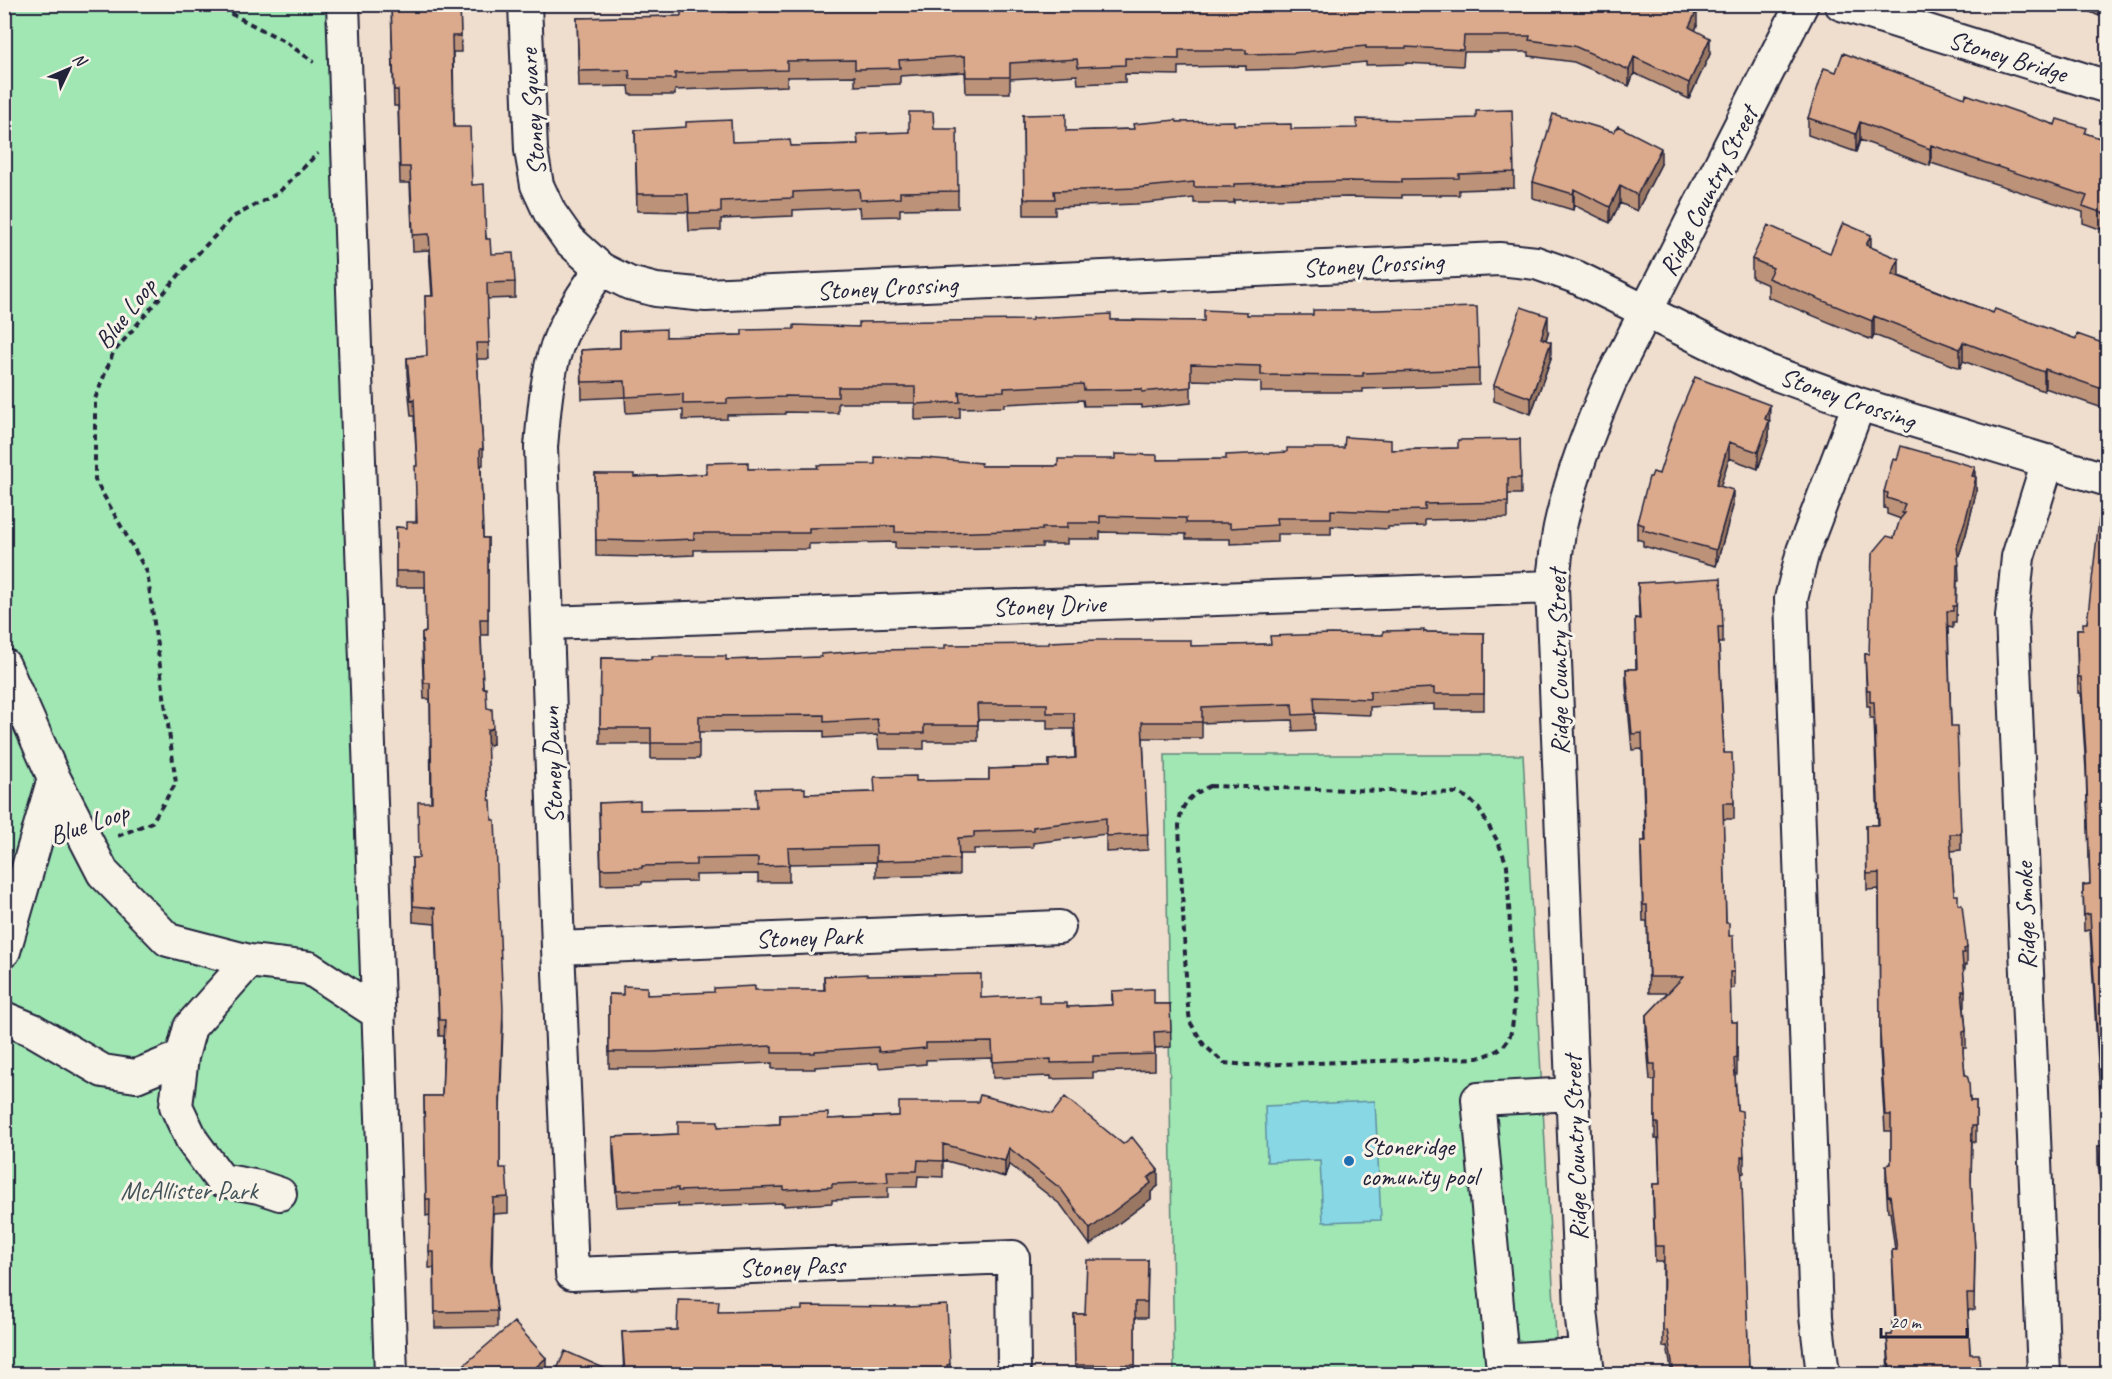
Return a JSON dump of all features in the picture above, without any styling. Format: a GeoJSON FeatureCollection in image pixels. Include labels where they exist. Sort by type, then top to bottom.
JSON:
{"type":"FeatureCollection","features":[{"type":"Feature","properties":{"kind":"street"},"geometry":{"type":"LineString","coordinates":[[343,4],[392,1374]]}},
{"type":"Feature","properties":{"kind":"street","name":"Stoney Square"},"geometry":{"type":"LineString","coordinates":[[525,4],[531,150],[537,185],[550,213],[569,240],[601,269]]}},
{"type":"Feature","properties":{"kind":"street","name":"Ridge Country Street"},"geometry":{"type":"LineString","coordinates":[[1587,1364],[1581,1310],[1552,587],[1560,528],[1591,428],[1610,382],[1802,4]]}},
{"type":"Feature","properties":{"kind":"street","name":"Stoney Bridge"},"geometry":{"type":"LineString","coordinates":[[1840,4],[2108,87]]}},
{"type":"Feature","properties":{"kind":"street","name":"Stoney Crossing"},"geometry":{"type":"LineString","coordinates":[[601,269],[629,283],[656,290],[706,295],[1499,259],[1536,263],[1566,273],[1765,370],[1859,404],[2108,480]]}},
{"type":"Feature","properties":{"kind":"street","name":"Stoney Dawn"},"geometry":{"type":"LineString","coordinates":[[572,1274],[558,948],[542,447],[545,405],[556,347],[573,312],[601,269]]}},
{"type":"Feature","properties":{"kind":"street"},"geometry":{"type":"LineString","coordinates":[[1823,1374],[1816,1317],[1791,599],[1803,551],[1859,404]]}},
{"type":"Feature","properties":{"kind":"street","name":"Ridge Smoke"},"geometry":{"type":"LineString","coordinates":[[2044,1374],[2012,617],[2018,557],[2048,461]]}},
{"type":"Feature","properties":{"kind":"street","name":"Stoney Drive"},"geometry":{"type":"LineString","coordinates":[[547,623],[1552,587]]}},
{"type":"Feature","properties":{"kind":"street"},"geometry":{"type":"LineString","coordinates":[[4,665],[54,778],[103,873],[168,940],[249,961],[309,968],[379,1014]]}},
{"type":"Feature","properties":{"kind":"street"},"geometry":{"type":"LineString","coordinates":[[4,951],[54,778]]}},
{"type":"Feature","properties":{"kind":"street","name":"Stoney Park"},"geometry":{"type":"LineString","coordinates":[[558,948],[1059,927]]}},
{"type":"Feature","properties":{"kind":"street"},"geometry":{"type":"LineString","coordinates":[[249,961],[190,1027],[182,1057],[177,1106],[193,1142],[221,1180],[259,1187],[280,1194]]}},
{"type":"Feature","properties":{"kind":"street"},"geometry":{"type":"LineString","coordinates":[[4,1018],[33,1030],[103,1071],[136,1076],[182,1057]]}},
{"type":"Feature","properties":{"kind":"street"},"geometry":{"type":"LineString","coordinates":[[1573,1094],[1478,1099],[1502,1360],[1587,1364]]}},
{"type":"Feature","properties":{"kind":"street","name":"Stoney Pass"},"geometry":{"type":"LineString","coordinates":[[572,1274],[1013,1257],[1014,1374]]}},
{"type":"Feature","properties":{"kind":"path"},"geometry":{"type":"LineString","coordinates":[[212,4],[284,41],[318,65]]}},
{"type":"Feature","properties":{"kind":"path","name":"Blue Loop"},"geometry":{"type":"LineString","coordinates":[[90,848],[152,822],[176,783],[147,572],[95,480],[94,399],[113,353],[190,262],[233,217],[278,193],[318,152]]}},
{"type":"Feature","properties":{"kind":"path"},"geometry":{"type":"LineString","coordinates":[[1210,786],[1457,793],[1468,798],[1479,809],[1498,842],[1507,865],[1514,1008],[1513,1030],[1508,1042],[1496,1053],[1478,1058],[1316,1063],[1248,1065],[1224,1063],[1204,1045],[1190,1022],[1180,810],[1194,794],[1210,786]]}},
{"type":"Feature","properties":{"kind":"green space","name":"McAllister Park"},"geometry":{"type":"Polygon","coordinates":[[[5,5],[334,5],[379,1374],[5,1374],[5,5]]]}},
{"type":"Feature","properties":{"kind":"green space"},"geometry":{"type":"Polygon","coordinates":[[[1165,755],[1523,755],[1558,1374],[1174,1374],[1165,755]]]}},
{"type":"Feature","properties":{"kind":"water","name":"Stoneridge comunity pool"},"geometry":{"type":"Polygon","coordinates":[[[1375,1101],[1381,1220],[1323,1222],[1320,1160],[1267,1162],[1265,1106],[1375,1101]]]}},
{"type":"Feature","properties":{"kind":"building"},"geometry":{"type":"Polygon","coordinates":[[[391,4],[460,4],[461,36],[452,36],[454,127],[470,127],[472,185],[484,184],[486,239],[490,239],[491,254],[513,253],[515,282],[487,283],[489,343],[476,343],[483,449],[480,449],[483,538],[488,538],[488,619],[480,619],[483,688],[486,688],[487,708],[492,709],[493,728],[487,730],[489,800],[491,800],[492,820],[495,820],[503,1010],[500,1168],[506,1168],[508,1197],[493,1198],[491,1264],[497,1311],[435,1312],[434,1252],[429,1252],[430,1199],[426,1199],[424,1096],[442,1096],[445,1020],[439,1020],[435,908],[413,906],[412,858],[419,858],[418,802],[432,802],[430,683],[424,683],[422,633],[426,632],[425,571],[396,571],[396,527],[407,528],[407,522],[417,522],[414,399],[411,400],[407,358],[427,356],[425,296],[433,296],[429,234],[413,235],[410,167],[400,167],[398,90],[394,90],[391,4]]]}},
{"type":"Feature","properties":{"kind":"building"},"geometry":{"type":"Polygon","coordinates":[[[793,4],[897,4],[897,7],[936,4],[1683,4],[1697,10],[1689,27],[1710,38],[1689,83],[1634,57],[1629,70],[1574,46],[1529,40],[1530,36],[1464,36],[1463,50],[1406,47],[1366,48],[1366,46],[1293,53],[1246,54],[1246,50],[1179,50],[1179,59],[1125,58],[1125,65],[1078,67],[1077,59],[1010,63],[1010,77],[966,77],[965,56],[899,60],[900,68],[855,69],[855,60],[787,61],[787,70],[675,73],[675,79],[630,79],[629,70],[579,71],[577,18],[681,16],[681,9],[729,8],[729,12],[793,11],[793,4]]]}},
{"type":"Feature","properties":{"kind":"building"},"geometry":{"type":"Polygon","coordinates":[[[1843,53],[1965,98],[1966,94],[2055,125],[2057,119],[2087,128],[2085,133],[2108,141],[2108,215],[2083,206],[2087,196],[1931,145],[1930,149],[1860,122],[1856,134],[1808,118],[1824,68],[1836,72],[1843,53]]]}},
{"type":"Feature","properties":{"kind":"building"},"geometry":{"type":"Polygon","coordinates":[[[1512,110],[1514,172],[1459,174],[1459,178],[1402,179],[1402,182],[1348,181],[1194,187],[1194,182],[1136,188],[1054,191],[1055,199],[1024,199],[1023,115],[1066,114],[1066,131],[1134,129],[1133,124],[1176,120],[1177,122],[1234,121],[1234,125],[1291,124],[1291,129],[1357,128],[1357,119],[1476,118],[1476,111],[1512,110]]]}},
{"type":"Feature","properties":{"kind":"building"},"geometry":{"type":"Polygon","coordinates":[[[909,112],[933,112],[934,129],[957,129],[958,191],[900,192],[900,198],[860,200],[859,189],[793,192],[793,198],[721,201],[721,212],[689,213],[688,194],[637,194],[635,130],[686,127],[686,122],[731,120],[732,142],[790,140],[791,146],[858,144],[857,134],[909,132],[909,112]]]}},
{"type":"Feature","properties":{"kind":"building"},"geometry":{"type":"Polygon","coordinates":[[[1553,114],[1614,132],[1618,126],[1661,148],[1637,195],[1620,186],[1610,207],[1574,189],[1573,194],[1533,182],[1553,114]]]}},
{"type":"Feature","properties":{"kind":"building"},"geometry":{"type":"Polygon","coordinates":[[[1843,223],[1871,235],[1866,245],[1899,259],[1892,274],[1993,313],[1995,309],[2076,339],[2077,334],[2108,345],[2108,391],[2045,369],[2044,372],[1963,342],[1960,349],[1874,316],[1872,321],[1768,278],[1773,268],[1752,259],[1768,225],[1830,253],[1843,223]]]}},
{"type":"Feature","properties":{"kind":"building"},"geometry":{"type":"Polygon","coordinates":[[[1477,307],[1479,369],[1363,373],[1363,376],[1261,375],[1261,366],[1191,364],[1191,387],[1142,392],[1142,389],[1084,390],[1083,384],[1004,388],[1004,391],[959,392],[960,402],[915,404],[915,387],[838,387],[838,397],[785,396],[727,399],[727,403],[683,404],[683,394],[626,397],[625,381],[582,382],[581,350],[620,348],[620,331],[666,329],[666,337],[742,335],[742,330],[794,329],[794,325],[859,327],[859,322],[1032,320],[1032,318],[1111,314],[1111,320],[1204,321],[1204,310],[1247,312],[1247,315],[1313,315],[1313,310],[1477,307]]]}},
{"type":"Feature","properties":{"kind":"building"},"geometry":{"type":"Polygon","coordinates":[[[1521,307],[1548,316],[1541,338],[1551,342],[1531,398],[1494,385],[1521,307]]]}},
{"type":"Feature","properties":{"kind":"building"},"geometry":{"type":"Polygon","coordinates":[[[1695,377],[1770,405],[1765,419],[1769,421],[1758,452],[1729,442],[1716,485],[1733,490],[1716,550],[1643,530],[1644,525],[1637,523],[1649,477],[1653,472],[1659,474],[1675,424],[1695,377]]]}},
{"type":"Feature","properties":{"kind":"building"},"geometry":{"type":"Polygon","coordinates":[[[1345,437],[1391,440],[1391,450],[1458,448],[1458,440],[1520,439],[1521,478],[1508,478],[1508,502],[1425,504],[1425,510],[1388,512],[1331,510],[1331,518],[1276,518],[1277,525],[1230,528],[1230,523],[1186,523],[1186,518],[1100,516],[1100,523],[1067,523],[1067,528],[1042,528],[1042,530],[895,532],[895,526],[809,528],[809,533],[694,533],[694,539],[596,540],[595,474],[634,474],[634,477],[706,474],[706,463],[748,462],[748,469],[818,468],[817,465],[875,464],[875,457],[926,458],[981,463],[981,466],[1058,466],[1058,459],[1115,459],[1115,454],[1157,455],[1157,460],[1226,459],[1226,455],[1287,452],[1287,448],[1344,448],[1345,437]]]}},
{"type":"Feature","properties":{"kind":"building"},"geometry":{"type":"Polygon","coordinates":[[[1901,446],[1975,467],[1972,476],[1976,477],[1957,546],[1959,565],[1957,565],[1956,606],[1953,606],[1953,611],[1947,611],[1951,726],[1957,726],[1961,834],[1950,834],[1954,895],[1958,895],[1958,904],[1962,905],[1967,948],[1964,949],[1965,953],[1962,953],[1965,991],[1962,991],[1966,1031],[1963,1032],[1965,1075],[1969,1082],[1970,1101],[1976,1101],[1976,1126],[1972,1126],[1971,1180],[1975,1251],[1974,1294],[1967,1294],[1970,1354],[1979,1354],[1980,1374],[1902,1374],[1902,1369],[1890,1370],[1887,1335],[1892,1335],[1892,1320],[1896,1320],[1892,1250],[1897,1250],[1890,1195],[1888,1196],[1886,1165],[1891,1164],[1891,1115],[1885,1115],[1880,1033],[1879,873],[1867,874],[1866,825],[1879,825],[1874,702],[1870,702],[1870,690],[1867,690],[1865,654],[1869,654],[1872,554],[1887,536],[1894,538],[1900,519],[1905,513],[1902,513],[1905,504],[1887,498],[1888,493],[1884,492],[1893,459],[1897,460],[1901,446]]]}},
{"type":"Feature","properties":{"kind":"building"},"geometry":{"type":"Polygon","coordinates":[[[2099,520],[2108,521],[2108,1271],[2104,1263],[2100,1230],[2106,1230],[2098,1146],[2104,1146],[2090,914],[2084,915],[2083,885],[2090,884],[2086,754],[2081,677],[2078,677],[2077,629],[2083,629],[2083,623],[2087,623],[2099,520]]]}},
{"type":"Feature","properties":{"kind":"building"},"geometry":{"type":"Polygon","coordinates":[[[1721,578],[1723,627],[1718,627],[1724,753],[1732,753],[1734,803],[1723,803],[1726,923],[1729,923],[1729,936],[1733,936],[1734,972],[1730,972],[1731,1022],[1737,1022],[1737,1057],[1734,1058],[1737,1110],[1742,1111],[1744,1157],[1741,1157],[1749,1370],[1753,1370],[1753,1374],[1674,1374],[1667,1330],[1663,1331],[1664,1246],[1655,1246],[1653,1184],[1660,1184],[1658,1123],[1655,1123],[1655,1064],[1650,1064],[1646,1016],[1683,977],[1649,977],[1647,905],[1643,905],[1641,841],[1646,841],[1642,733],[1632,734],[1626,669],[1637,669],[1635,618],[1640,619],[1638,583],[1721,578]]]}},
{"type":"Feature","properties":{"kind":"building"},"geometry":{"type":"Polygon","coordinates":[[[1424,630],[1424,632],[1484,633],[1484,694],[1434,694],[1434,688],[1370,691],[1370,699],[1314,697],[1315,714],[1293,715],[1292,704],[1223,706],[1202,707],[1202,722],[1142,722],[1148,834],[1106,836],[1106,818],[1033,827],[1033,830],[974,832],[974,837],[958,838],[959,859],[876,861],[876,846],[788,848],[789,865],[758,866],[758,858],[696,859],[696,865],[601,869],[599,803],[640,801],[640,810],[757,808],[756,789],[805,788],[805,794],[875,792],[874,777],[916,776],[916,781],[989,780],[989,769],[1049,767],[1049,760],[1076,758],[1074,713],[1047,713],[1047,704],[977,704],[978,725],[924,725],[924,733],[879,733],[877,719],[824,722],[824,715],[699,716],[699,743],[651,743],[651,728],[600,728],[601,658],[726,656],[726,660],[821,657],[821,654],[877,650],[945,649],[945,645],[1049,644],[1049,642],[1097,640],[1191,640],[1191,646],[1271,644],[1270,636],[1383,635],[1383,631],[1424,630]]]}},
{"type":"Feature","properties":{"kind":"building"},"geometry":{"type":"Polygon","coordinates":[[[867,974],[867,976],[981,974],[981,998],[1039,995],[1039,1003],[1067,1003],[1067,1007],[1113,1005],[1112,991],[1154,989],[1154,1004],[1170,1004],[1171,1031],[1154,1032],[1155,1054],[1093,1056],[1093,1062],[1051,1063],[1051,1059],[993,1062],[992,1042],[926,1043],[926,1048],[879,1052],[878,1047],[815,1051],[815,1053],[772,1053],[772,1046],[609,1052],[609,994],[623,995],[623,986],[647,987],[647,995],[714,992],[714,988],[755,986],[755,990],[825,990],[824,976],[867,974]]]}},
{"type":"Feature","properties":{"kind":"building"},"geometry":{"type":"Polygon","coordinates":[[[980,1095],[1052,1114],[1065,1097],[1123,1144],[1132,1137],[1158,1170],[1148,1178],[1151,1183],[1090,1229],[1061,1189],[1009,1148],[1005,1161],[943,1144],[943,1161],[918,1160],[917,1171],[887,1171],[888,1182],[832,1184],[832,1187],[784,1190],[784,1187],[617,1191],[613,1137],[678,1134],[678,1121],[718,1121],[718,1127],[780,1124],[780,1115],[828,1113],[828,1119],[899,1116],[899,1102],[978,1102],[980,1095]]]}},
{"type":"Feature","properties":{"kind":"building"},"geometry":{"type":"Polygon","coordinates":[[[1087,1260],[1148,1260],[1147,1302],[1135,1302],[1135,1365],[1075,1365],[1074,1314],[1085,1314],[1087,1260]]]}},
{"type":"Feature","properties":{"kind":"building"},"geometry":{"type":"Polygon","coordinates":[[[678,1300],[719,1301],[718,1312],[802,1310],[802,1306],[947,1305],[950,1364],[947,1365],[948,1374],[882,1374],[882,1372],[832,1370],[832,1374],[734,1374],[670,1371],[670,1374],[625,1374],[622,1332],[677,1330],[678,1300]]]}},
{"type":"Feature","properties":{"kind":"building"},"geometry":{"type":"Polygon","coordinates":[[[2103,1316],[2108,1316],[2108,1342],[2106,1342],[2103,1316]]]}},
{"type":"Feature","properties":{"kind":"building"},"geometry":{"type":"Polygon","coordinates":[[[514,1322],[546,1358],[528,1374],[475,1374],[465,1364],[514,1322]]]}},
{"type":"Feature","properties":{"kind":"building"},"geometry":{"type":"Polygon","coordinates":[[[565,1351],[617,1374],[555,1374],[565,1351]]]}},
{"type":"Feature","properties":{"kind":"place","name":"Stoneridge comunity pool"},"geometry":{"type":"Point","coordinates":[1349,1161]}}]}
